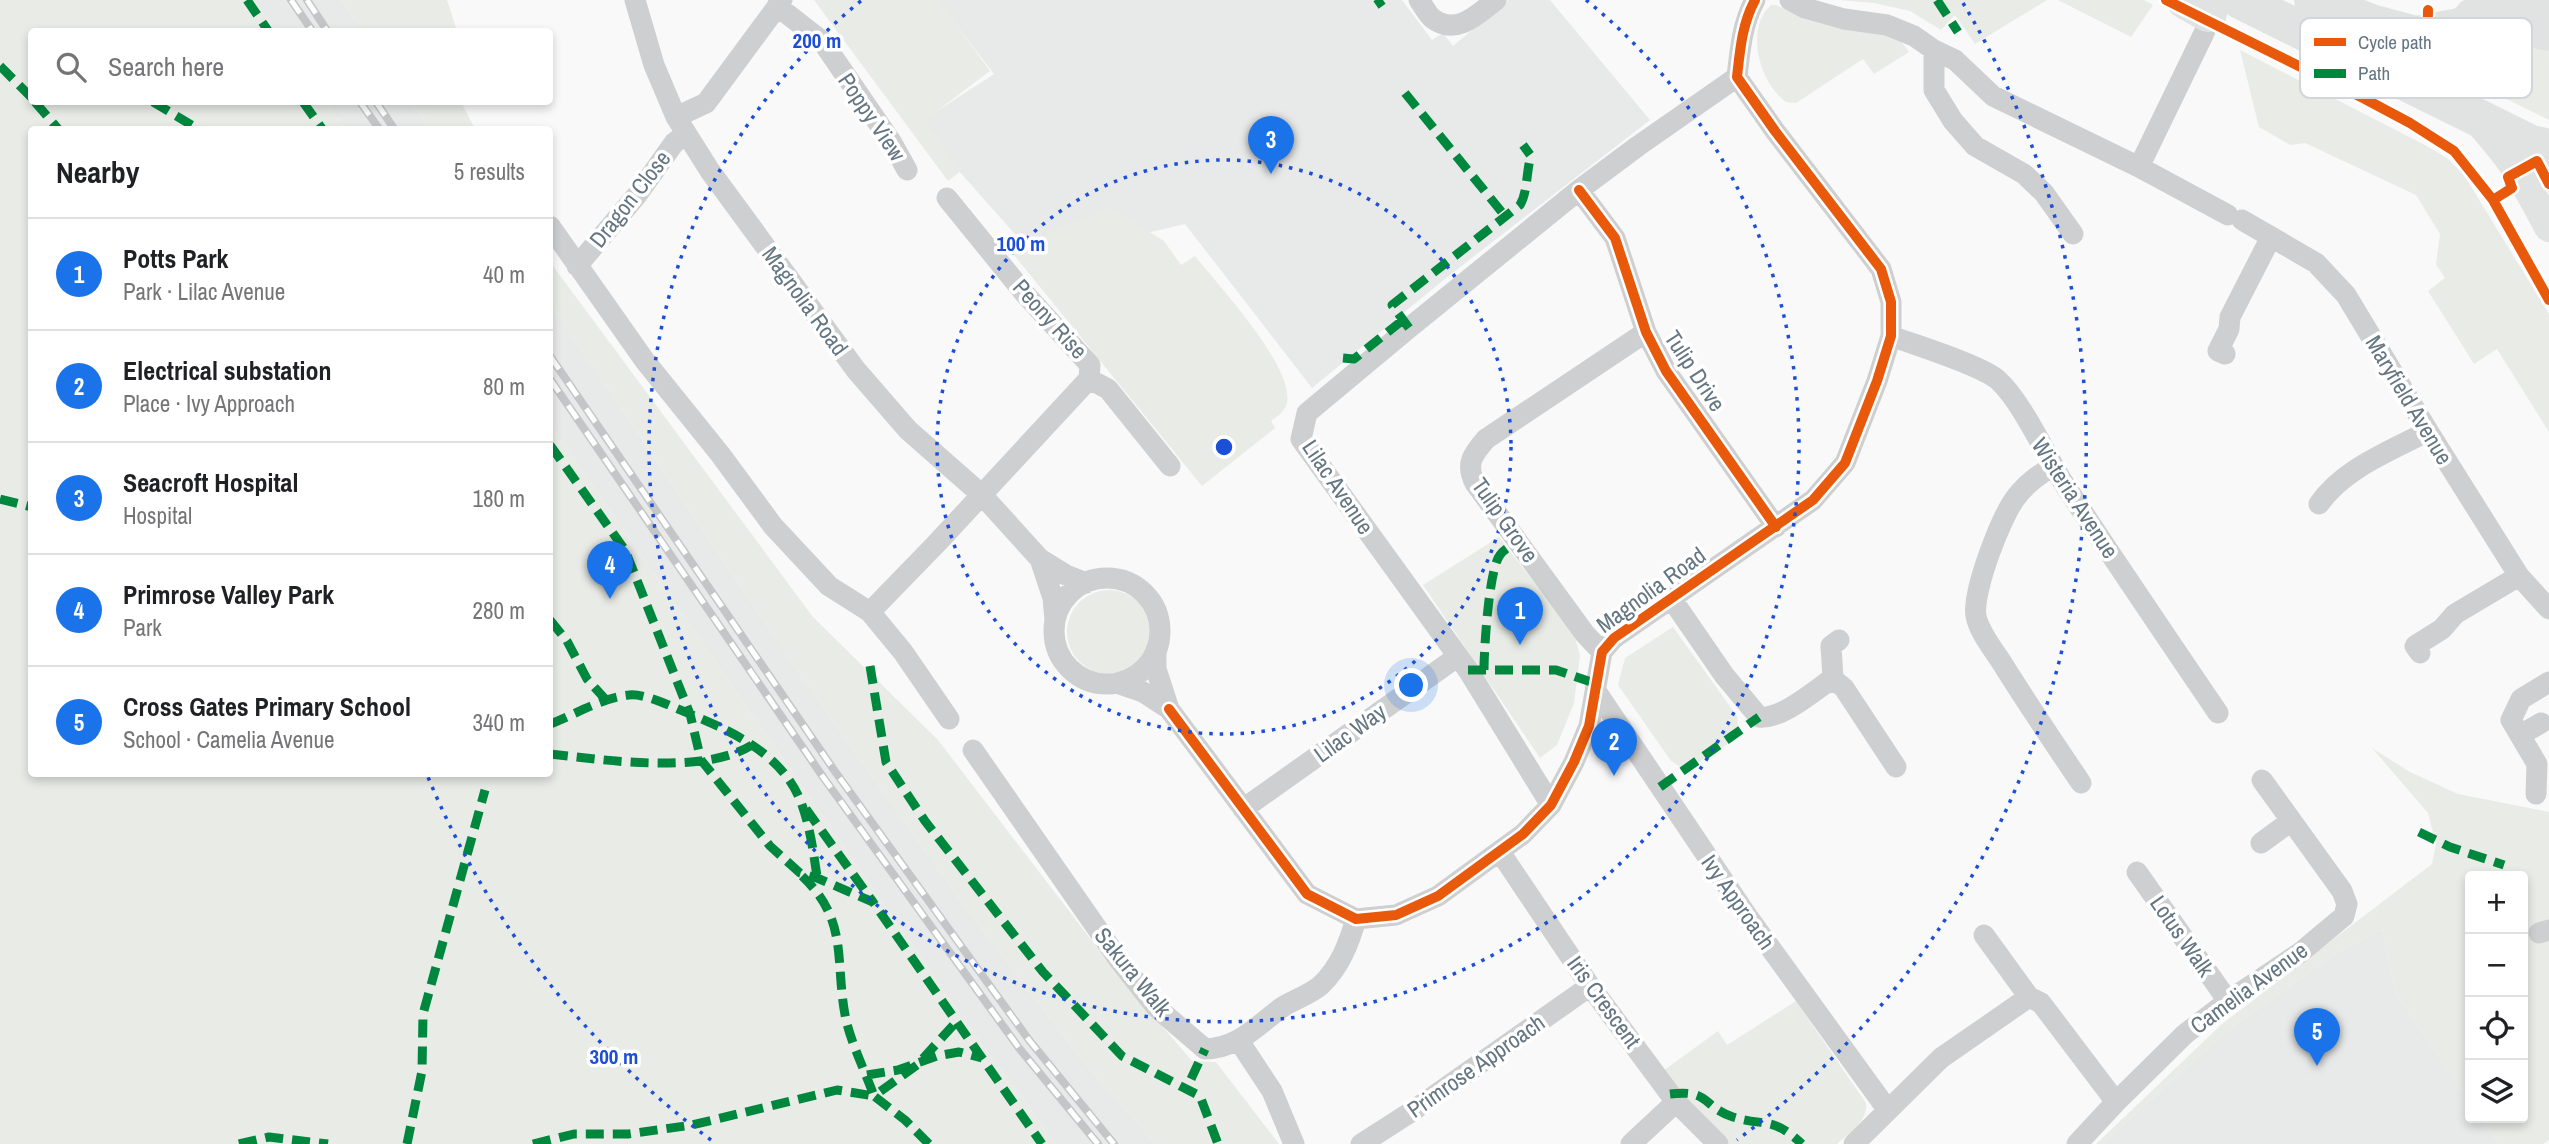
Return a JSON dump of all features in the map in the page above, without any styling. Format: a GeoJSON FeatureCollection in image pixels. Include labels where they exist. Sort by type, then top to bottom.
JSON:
{"type":"FeatureCollection","features":[{"type":"Feature","properties":{"kind":"highway"},"geometry":{"type":"LineString","coordinates":[[2313,0],[2358,18]]}},
{"type":"Feature","properties":{"kind":"highway"},"geometry":{"type":"LineString","coordinates":[[2471,13],[2505,4],[2537,0]]}},
{"type":"Feature","properties":{"kind":"highway"},"geometry":{"type":"LineString","coordinates":[[2211,4],[2300,37]]}},
{"type":"Feature","properties":{"kind":"highway"},"geometry":{"type":"LineString","coordinates":[[2471,13],[2491,18]]}},
{"type":"Feature","properties":{"kind":"highway"},"geometry":{"type":"LineString","coordinates":[[2464,98],[2531,144],[2549,148]]}},
{"type":"Feature","properties":{"kind":"highway"},"geometry":{"type":"LineString","coordinates":[[2480,98],[2549,130]]}},
{"type":"Feature","properties":{"kind":"street","name":"Magnolia Road"},"geometry":{"type":"LineString","coordinates":[[635,0],[654,65],[681,126],[710,171],[856,370],[908,430],[982,495],[1040,559],[1066,576],[1086,583],[1102,579],[1120,580],[1136,587],[1149,599],[1157,615],[1160,633],[1156,669],[1169,709],[1307,894],[1356,919],[1396,915],[1438,897],[1522,834],[1550,805],[1574,762],[1589,726],[1602,652],[1614,638],[1813,500],[1846,463],[1891,336],[1891,302],[1881,269],[1737,77]]}},
{"type":"Feature","properties":{"kind":"street"},"geometry":{"type":"LineString","coordinates":[[1419,0],[1432,18],[1448,26],[1467,23],[1496,0]]}},
{"type":"Feature","properties":{"kind":"street"},"geometry":{"type":"LineString","coordinates":[[1574,195],[1638,146],[1737,77],[1741,40],[1755,0]]}},
{"type":"Feature","properties":{"kind":"street","name":"Maryfield Avenue"},"geometry":{"type":"LineString","coordinates":[[1790,0],[1805,8],[1887,25],[1914,36],[1955,60],[1993,96],[2139,167],[2316,263],[2346,295],[2519,576],[2549,609]]}},
{"type":"Feature","properties":{"kind":"street","name":"Poppy View"},"geometry":{"type":"LineString","coordinates":[[681,126],[706,103],[780,3],[822,41],[908,170]]}},
{"type":"Feature","properties":{"kind":"street"},"geometry":{"type":"LineString","coordinates":[[2139,167],[2205,31],[2211,4]]}},
{"type":"Feature","properties":{"kind":"street"},"geometry":{"type":"LineString","coordinates":[[1934,50],[1934,90],[1953,121],[1975,146],[2024,174],[2044,193],[2073,234]]}},
{"type":"Feature","properties":{"kind":"street"},"geometry":{"type":"LineString","coordinates":[[2463,98],[2518,171],[2549,227]]}},
{"type":"Feature","properties":{"kind":"street","name":"Dragon Close"},"geometry":{"type":"LineString","coordinates":[[577,267],[637,195],[674,143],[681,126]]}},
{"type":"Feature","properties":{"kind":"street","name":"Tulip Drive"},"geometry":{"type":"LineString","coordinates":[[1574,195],[1615,238],[1646,332],[1666,371],[1776,527]]}},
{"type":"Feature","properties":{"kind":"street","name":"Lilac Avenue"},"geometry":{"type":"LineString","coordinates":[[1550,805],[1457,656],[1301,439],[1307,414],[1574,195]]}},
{"type":"Feature","properties":{"kind":"street","name":"Peony Rise"},"geometry":{"type":"LineString","coordinates":[[947,198],[1025,294],[1090,365],[1089,379],[982,495]]}},
{"type":"Feature","properties":{"kind":"street","name":"Dragon Close"},"geometry":{"type":"LineString","coordinates":[[553,231],[646,361],[720,454],[773,527],[830,586],[870,612]]}},
{"type":"Feature","properties":{"kind":"street"},"geometry":{"type":"LineString","coordinates":[[2225,354],[2218,351],[2229,329],[2230,317],[2271,237]]}},
{"type":"Feature","properties":{"kind":"street","name":"Tulip Grove"},"geometry":{"type":"LineString","coordinates":[[1602,652],[1585,634],[1475,483],[1470,473],[1471,457],[1486,439],[1646,332]]}},
{"type":"Feature","properties":{"kind":"street","name":"Wisteria Avenue"},"geometry":{"type":"LineString","coordinates":[[1891,336],[1984,371],[1998,380],[2218,713]]}},
{"type":"Feature","properties":{"kind":"street","name":"Peony Rise"},"geometry":{"type":"LineString","coordinates":[[1089,379],[1108,389],[1170,466]]}},
{"type":"Feature","properties":{"kind":"street"},"geometry":{"type":"LineString","coordinates":[[2319,504],[2329,490],[2353,472],[2428,431]]}},
{"type":"Feature","properties":{"kind":"street"},"geometry":{"type":"LineString","coordinates":[[2053,466],[2028,483],[2014,499],[1986,565],[1977,594],[1976,617],[2000,659],[2081,783]]}},
{"type":"Feature","properties":{"kind":"street"},"geometry":{"type":"LineString","coordinates":[[949,719],[903,652],[870,612],[982,495]]}},
{"type":"Feature","properties":{"kind":"street","name":"Magnolia Road"},"geometry":{"type":"LineString","coordinates":[[1040,559],[1053,598],[1055,639],[1059,655],[1070,669],[1084,679],[1100,684],[1117,683],[1143,692],[1169,709]]}},
{"type":"Feature","properties":{"kind":"street"},"geometry":{"type":"LineString","coordinates":[[2420,653],[2416,646],[2442,629],[2455,614],[2519,576]]}},
{"type":"Feature","properties":{"kind":"street"},"geometry":{"type":"LineString","coordinates":[[1055,622],[1060,606],[1071,592],[1086,583]]}},
{"type":"Feature","properties":{"kind":"street"},"geometry":{"type":"LineString","coordinates":[[1671,598],[1724,675],[1759,717],[1778,715],[1830,681],[1833,678],[1831,646],[1839,639]]}},
{"type":"Feature","properties":{"kind":"street"},"geometry":{"type":"LineString","coordinates":[[1117,683],[1134,677],[1147,665],[1156,650]]}},
{"type":"Feature","properties":{"kind":"street","name":"Lilac Way"},"geometry":{"type":"LineString","coordinates":[[1242,809],[1457,656]]}},
{"type":"Feature","properties":{"kind":"street"},"geometry":{"type":"LineString","coordinates":[[1830,681],[1844,688],[1896,766]]}},
{"type":"Feature","properties":{"kind":"street"},"geometry":{"type":"LineString","coordinates":[[2536,794],[2537,765],[2511,720],[2521,699],[2549,682]]}},
{"type":"Feature","properties":{"kind":"street","name":"Ivy Approach"},"geometry":{"type":"LineString","coordinates":[[1596,691],[1748,917],[1887,1109]]}},
{"type":"Feature","properties":{"kind":"street"},"geometry":{"type":"LineString","coordinates":[[2523,741],[2541,723]]}},
{"type":"Feature","properties":{"kind":"street"},"geometry":{"type":"LineString","coordinates":[[2523,741],[2549,752]]}},
{"type":"Feature","properties":{"kind":"street","name":"Sakura Walk"},"geometry":{"type":"LineString","coordinates":[[973,750],[1119,960],[1156,1007],[1205,1049],[1219,1048],[1239,1041],[1285,1006],[1320,986],[1337,965],[1349,943],[1356,919]]}},
{"type":"Feature","properties":{"kind":"street","name":"Camelia Avenue"},"geometry":{"type":"LineString","coordinates":[[2077,1144],[2185,1034],[2228,1001],[2301,952],[2344,916],[2347,904],[2342,891],[2262,780]]}},
{"type":"Feature","properties":{"kind":"street"},"geometry":{"type":"LineString","coordinates":[[2261,843],[2291,821]]}},
{"type":"Feature","properties":{"kind":"street","name":"Iris Crescent"},"geometry":{"type":"LineString","coordinates":[[1500,852],[1590,986],[1676,1102],[1718,1144]]}},
{"type":"Feature","properties":{"kind":"street","name":"Lotus Walk"},"geometry":{"type":"LineString","coordinates":[[2137,872],[2228,1001]]}},
{"type":"Feature","properties":{"kind":"street"},"geometry":{"type":"LineString","coordinates":[[1984,935],[2029,997],[2041,1003],[2116,1102]]}},
{"type":"Feature","properties":{"kind":"street","name":"Primrose Approach"},"geometry":{"type":"LineString","coordinates":[[1362,1144],[1590,986]]}},
{"type":"Feature","properties":{"kind":"street"},"geometry":{"type":"LineString","coordinates":[[1854,1144],[1941,1058],[2029,997]]}},
{"type":"Feature","properties":{"kind":"street"},"geometry":{"type":"LineString","coordinates":[[1239,1041],[1272,1091],[1294,1144]]}},
{"type":"Feature","properties":{"kind":"street"},"geometry":{"type":"LineString","coordinates":[[1632,1144],[1676,1102]]}},
{"type":"Feature","properties":{"kind":"shaded area"},"geometry":{"type":"Polygon","coordinates":[[[0,0],[254,0],[274,28],[28,28],[28,105],[327,105],[343,126],[28,126],[28,777],[553,777],[553,428],[963,1018],[1056,1144],[0,1144],[0,0]]]}},
{"type":"Feature","properties":{"kind":"shaded area"},"geometry":{"type":"Polygon","coordinates":[[[254,0],[341,0],[361,28],[274,28],[254,0]]]}},
{"type":"Feature","properties":{"kind":"shaded area"},"geometry":{"type":"Polygon","coordinates":[[[341,0],[447,0],[456,28],[361,28],[341,0]]]}},
{"type":"Feature","properties":{"kind":"shaded area"},"geometry":{"type":"Polygon","coordinates":[[[814,0],[938,0],[990,71],[925,120],[961,171],[948,181],[814,0]]]}},
{"type":"Feature","properties":{"kind":"shaded area"},"geometry":{"type":"Polygon","coordinates":[[[937,0],[1402,0],[1432,40],[1443,33],[1453,46],[1508,0],[1550,0],[1650,120],[1446,278],[1312,388],[1185,224],[1037,259],[917,124],[994,74],[937,0]]]}},
{"type":"Feature","properties":{"kind":"shaded area"},"geometry":{"type":"Polygon","coordinates":[[[1839,0],[2047,0],[1975,44],[1955,15],[1941,30],[1910,11],[1874,3],[1839,0]]]}},
{"type":"Feature","properties":{"kind":"shaded area"},"geometry":{"type":"Polygon","coordinates":[[[2058,0],[2144,0],[2153,5],[2131,37],[2058,0]]]}},
{"type":"Feature","properties":{"kind":"shaded area"},"geometry":{"type":"Polygon","coordinates":[[[1771,5],[1807,19],[1897,36],[1909,52],[1874,74],[1863,59],[1796,103],[1786,102],[1769,83],[1759,56],[1758,28],[1771,5]]]}},
{"type":"Feature","properties":{"kind":"shaded area"},"geometry":{"type":"Polygon","coordinates":[[[2532,42],[2549,42],[2549,120],[2504,98],[2532,98],[2532,42]]]}},
{"type":"Feature","properties":{"kind":"shaded area"},"geometry":{"type":"Polygon","coordinates":[[[2240,50],[2300,81],[2300,98],[2333,98],[2447,158],[2464,175],[2549,314],[2549,432],[2497,349],[2474,364],[2428,291],[2445,278],[2436,264],[2440,234],[2416,195],[2305,143],[2290,145],[2259,127],[2240,50]]]}},
{"type":"Feature","properties":{"kind":"shaded area"},"geometry":{"type":"Polygon","coordinates":[[[327,105],[413,105],[429,126],[343,126],[327,105]]]}},
{"type":"Feature","properties":{"kind":"shaded area"},"geometry":{"type":"Polygon","coordinates":[[[413,105],[463,105],[473,126],[429,126],[413,105]]]}},
{"type":"Feature","properties":{"kind":"shaded area"},"geometry":{"type":"Polygon","coordinates":[[[1110,207],[1164,241],[1181,265],[1195,256],[1254,328],[1280,372],[1287,391],[1286,406],[1271,421],[1275,428],[1202,486],[1010,250],[1110,207]]]}},
{"type":"Feature","properties":{"kind":"shaded area"},"geometry":{"type":"Polygon","coordinates":[[[553,266],[813,617],[938,740],[1115,971],[1192,1061],[1216,1062],[1279,1144],[1156,1144],[1081,1059],[960,900],[803,679],[553,307],[553,266]]]}},
{"type":"Feature","properties":{"kind":"shaded area"},"geometry":{"type":"Polygon","coordinates":[[[553,307],[803,679],[960,900],[1081,1059],[1156,1144],[1056,1144],[963,1018],[553,428],[553,307]]]}},
{"type":"Feature","properties":{"kind":"shaded area"},"geometry":{"type":"Polygon","coordinates":[[[1499,537],[1574,634],[1580,656],[1574,703],[1557,745],[1540,758],[1423,585],[1499,537]]]}},
{"type":"Feature","properties":{"kind":"shaded area"},"geometry":{"type":"Polygon","coordinates":[[[1109,590],[1125,593],[1139,602],[1148,616],[1151,632],[1148,648],[1139,662],[1125,671],[1109,674],[1093,671],[1079,662],[1070,648],[1067,632],[1070,616],[1079,602],[1093,593],[1109,590]]]}},
{"type":"Feature","properties":{"kind":"shaded area"},"geometry":{"type":"Polygon","coordinates":[[[1673,627],[1737,716],[1739,733],[1726,745],[1686,770],[1671,761],[1618,685],[1625,658],[1673,627]]]}},
{"type":"Feature","properties":{"kind":"shaded area"},"geometry":{"type":"Polygon","coordinates":[[[2372,748],[2410,772],[2458,794],[2549,812],[2549,1140],[2543,1144],[2499,1144],[2484,1123],[2528,1123],[2528,871],[2465,871],[2465,1095],[2396,994],[2382,929],[2338,952],[2227,1031],[2102,1144],[2096,1144],[2222,1024],[2432,864],[2436,844],[2428,813],[2372,748]]]}},
{"type":"Feature","properties":{"kind":"shaded area"},"geometry":{"type":"Polygon","coordinates":[[[2382,929],[2396,994],[2465,1095],[2465,1123],[2484,1123],[2499,1144],[2102,1144],[2227,1031],[2338,952],[2382,929]]]}},
{"type":"Feature","properties":{"kind":"shaded area"},"geometry":{"type":"Polygon","coordinates":[[[1796,1001],[1866,1103],[1864,1115],[1857,1126],[1837,1144],[1726,1144],[1663,1071],[1718,1031],[1727,1045],[1796,1001]]]}},
{"type":"Feature","properties":{"kind":"railway"},"geometry":{"type":"LineString","coordinates":[[291,0],[310,28]]}},
{"type":"Feature","properties":{"kind":"railway"},"geometry":{"type":"LineString","coordinates":[[307,0],[325,28]]}},
{"type":"Feature","properties":{"kind":"railway"},"geometry":{"type":"LineString","coordinates":[[362,105],[377,126]]}},
{"type":"Feature","properties":{"kind":"railway"},"geometry":{"type":"LineString","coordinates":[[378,105],[392,126]]}},
{"type":"Feature","properties":{"kind":"railway"},"geometry":{"type":"LineString","coordinates":[[553,360],[834,770],[1029,1040],[1114,1144]]}},
{"type":"Feature","properties":{"kind":"railway"},"geometry":{"type":"LineString","coordinates":[[553,383],[823,777],[1019,1048],[1098,1144]]}},
{"type":"Feature","properties":{"kind":"marked path"},"geometry":{"type":"LineString","coordinates":[[247,0],[266,28]]}},
{"type":"Feature","properties":{"kind":"marked path"},"geometry":{"type":"LineString","coordinates":[[1376,5],[1383,0]]}},
{"type":"Feature","properties":{"kind":"marked path"},"geometry":{"type":"LineString","coordinates":[[1937,0],[1958,32]]}},
{"type":"Feature","properties":{"kind":"marked path"},"geometry":{"type":"LineString","coordinates":[[0,66],[28,94]]}},
{"type":"Feature","properties":{"kind":"marked path"},"geometry":{"type":"LineString","coordinates":[[1405,93],[1505,216]]}},
{"type":"Feature","properties":{"kind":"marked path"},"geometry":{"type":"LineString","coordinates":[[38,105],[56,126]]}},
{"type":"Feature","properties":{"kind":"marked path"},"geometry":{"type":"LineString","coordinates":[[158,105],[193,126]]}},
{"type":"Feature","properties":{"kind":"marked path"},"geometry":{"type":"LineString","coordinates":[[305,105],[320,126]]}},
{"type":"Feature","properties":{"kind":"marked path"},"geometry":{"type":"LineString","coordinates":[[1409,328],[1392,305],[1520,205],[1531,156],[1523,145]]}},
{"type":"Feature","properties":{"kind":"marked path"},"geometry":{"type":"LineString","coordinates":[[1343,358],[1354,359],[1404,319]]}},
{"type":"Feature","properties":{"kind":"marked path"},"geometry":{"type":"LineString","coordinates":[[553,449],[625,550],[690,714],[701,760],[770,846],[800,873],[873,902],[1042,1144]]}},
{"type":"Feature","properties":{"kind":"marked path"},"geometry":{"type":"LineString","coordinates":[[0,499],[28,506]]}},
{"type":"Feature","properties":{"kind":"marked path"},"geometry":{"type":"LineString","coordinates":[[1484,670],[1488,610],[1496,563],[1502,553],[1518,541]]}},
{"type":"Feature","properties":{"kind":"marked path"},"geometry":{"type":"LineString","coordinates":[[553,624],[567,641],[587,679],[607,701]]}},
{"type":"Feature","properties":{"kind":"marked path"},"geometry":{"type":"LineString","coordinates":[[870,666],[886,762],[925,821],[1043,972],[1122,1056],[1200,1096],[1218,1144]]}},
{"type":"Feature","properties":{"kind":"marked path"},"geometry":{"type":"LineString","coordinates":[[1468,670],[1556,670],[1597,684]]}},
{"type":"Feature","properties":{"kind":"marked path"},"geometry":{"type":"LineString","coordinates":[[553,723],[609,699],[636,695],[707,721],[740,738],[771,759],[794,788],[808,824],[818,883]]}},
{"type":"Feature","properties":{"kind":"marked path"},"geometry":{"type":"LineString","coordinates":[[1660,787],[1759,717]]}},
{"type":"Feature","properties":{"kind":"marked path"},"geometry":{"type":"LineString","coordinates":[[553,754],[625,762],[681,763],[732,754],[752,745]]}},
{"type":"Feature","properties":{"kind":"marked path"},"geometry":{"type":"LineString","coordinates":[[407,1144],[422,1071],[423,1014],[485,790]]}},
{"type":"Feature","properties":{"kind":"marked path"},"geometry":{"type":"LineString","coordinates":[[806,809],[873,902]]}},
{"type":"Feature","properties":{"kind":"marked path"},"geometry":{"type":"LineString","coordinates":[[2419,832],[2450,847],[2504,865]]}},
{"type":"Feature","properties":{"kind":"marked path"},"geometry":{"type":"LineString","coordinates":[[533,1144],[574,1134],[628,1134],[692,1125],[837,1090],[874,1096],[846,1020],[834,926],[817,893],[802,876]]}},
{"type":"Feature","properties":{"kind":"marked path"},"geometry":{"type":"LineString","coordinates":[[929,1144],[905,1120],[874,1096],[917,1065],[957,1021]]}},
{"type":"Feature","properties":{"kind":"marked path"},"geometry":{"type":"LineString","coordinates":[[1191,1079],[1205,1049]]}},
{"type":"Feature","properties":{"kind":"marked path"},"geometry":{"type":"LineString","coordinates":[[867,1075],[898,1070],[937,1056],[959,1052],[982,1058]]}},
{"type":"Feature","properties":{"kind":"marked path"},"geometry":{"type":"LineString","coordinates":[[1670,1094],[1700,1096],[1723,1113],[1776,1126],[1802,1144]]}},
{"type":"Feature","properties":{"kind":"marked path"},"geometry":{"type":"LineString","coordinates":[[239,1144],[269,1137],[328,1144]]}},
{"type":"Feature","properties":{"kind":"cycle path"},"geometry":{"type":"LineString","coordinates":[[1169,709],[1307,894],[1356,919],[1396,915],[1438,896],[1523,834],[1551,805],[1589,726],[1602,652],[1614,638],[1813,500],[1845,463],[1877,381],[1891,336],[1891,302],[1881,269],[1737,77],[1744,28],[1755,0]]}},
{"type":"Feature","properties":{"kind":"cycle path"},"geometry":{"type":"LineString","coordinates":[[2166,0],[2300,67]]}},
{"type":"Feature","properties":{"kind":"cycle path"},"geometry":{"type":"LineString","coordinates":[[2428,10],[2428,18]]}},
{"type":"Feature","properties":{"kind":"cycle path"},"geometry":{"type":"LineString","coordinates":[[2363,98],[2454,151],[2493,200],[2549,300]]}},
{"type":"Feature","properties":{"kind":"cycle path"},"geometry":{"type":"LineString","coordinates":[[2493,200],[2512,188],[2508,177],[2537,161],[2549,184]]}},
{"type":"Feature","properties":{"kind":"cycle path"},"geometry":{"type":"LineString","coordinates":[[1579,190],[1615,238],[1646,332],[1666,371],[1776,527]]}},
{"type":"Feature","properties":{"kind":"place","name":"Seacroft Hospital"},"geometry":{"type":"Point","coordinates":[1271,174]}},
{"type":"Feature","properties":{"kind":"place","name":"Primrose Valley Park"},"geometry":{"type":"Point","coordinates":[610,599]}},
{"type":"Feature","properties":{"kind":"place","name":"Potts Park"},"geometry":{"type":"Point","coordinates":[1520,645]}},
{"type":"Feature","properties":{"kind":"place","name":"Electrical substation"},"geometry":{"type":"Point","coordinates":[1614,776]}},
{"type":"Feature","properties":{"kind":"place","name":"Cross Gates Primary School"},"geometry":{"type":"Point","coordinates":[2317,1066]}}]}
